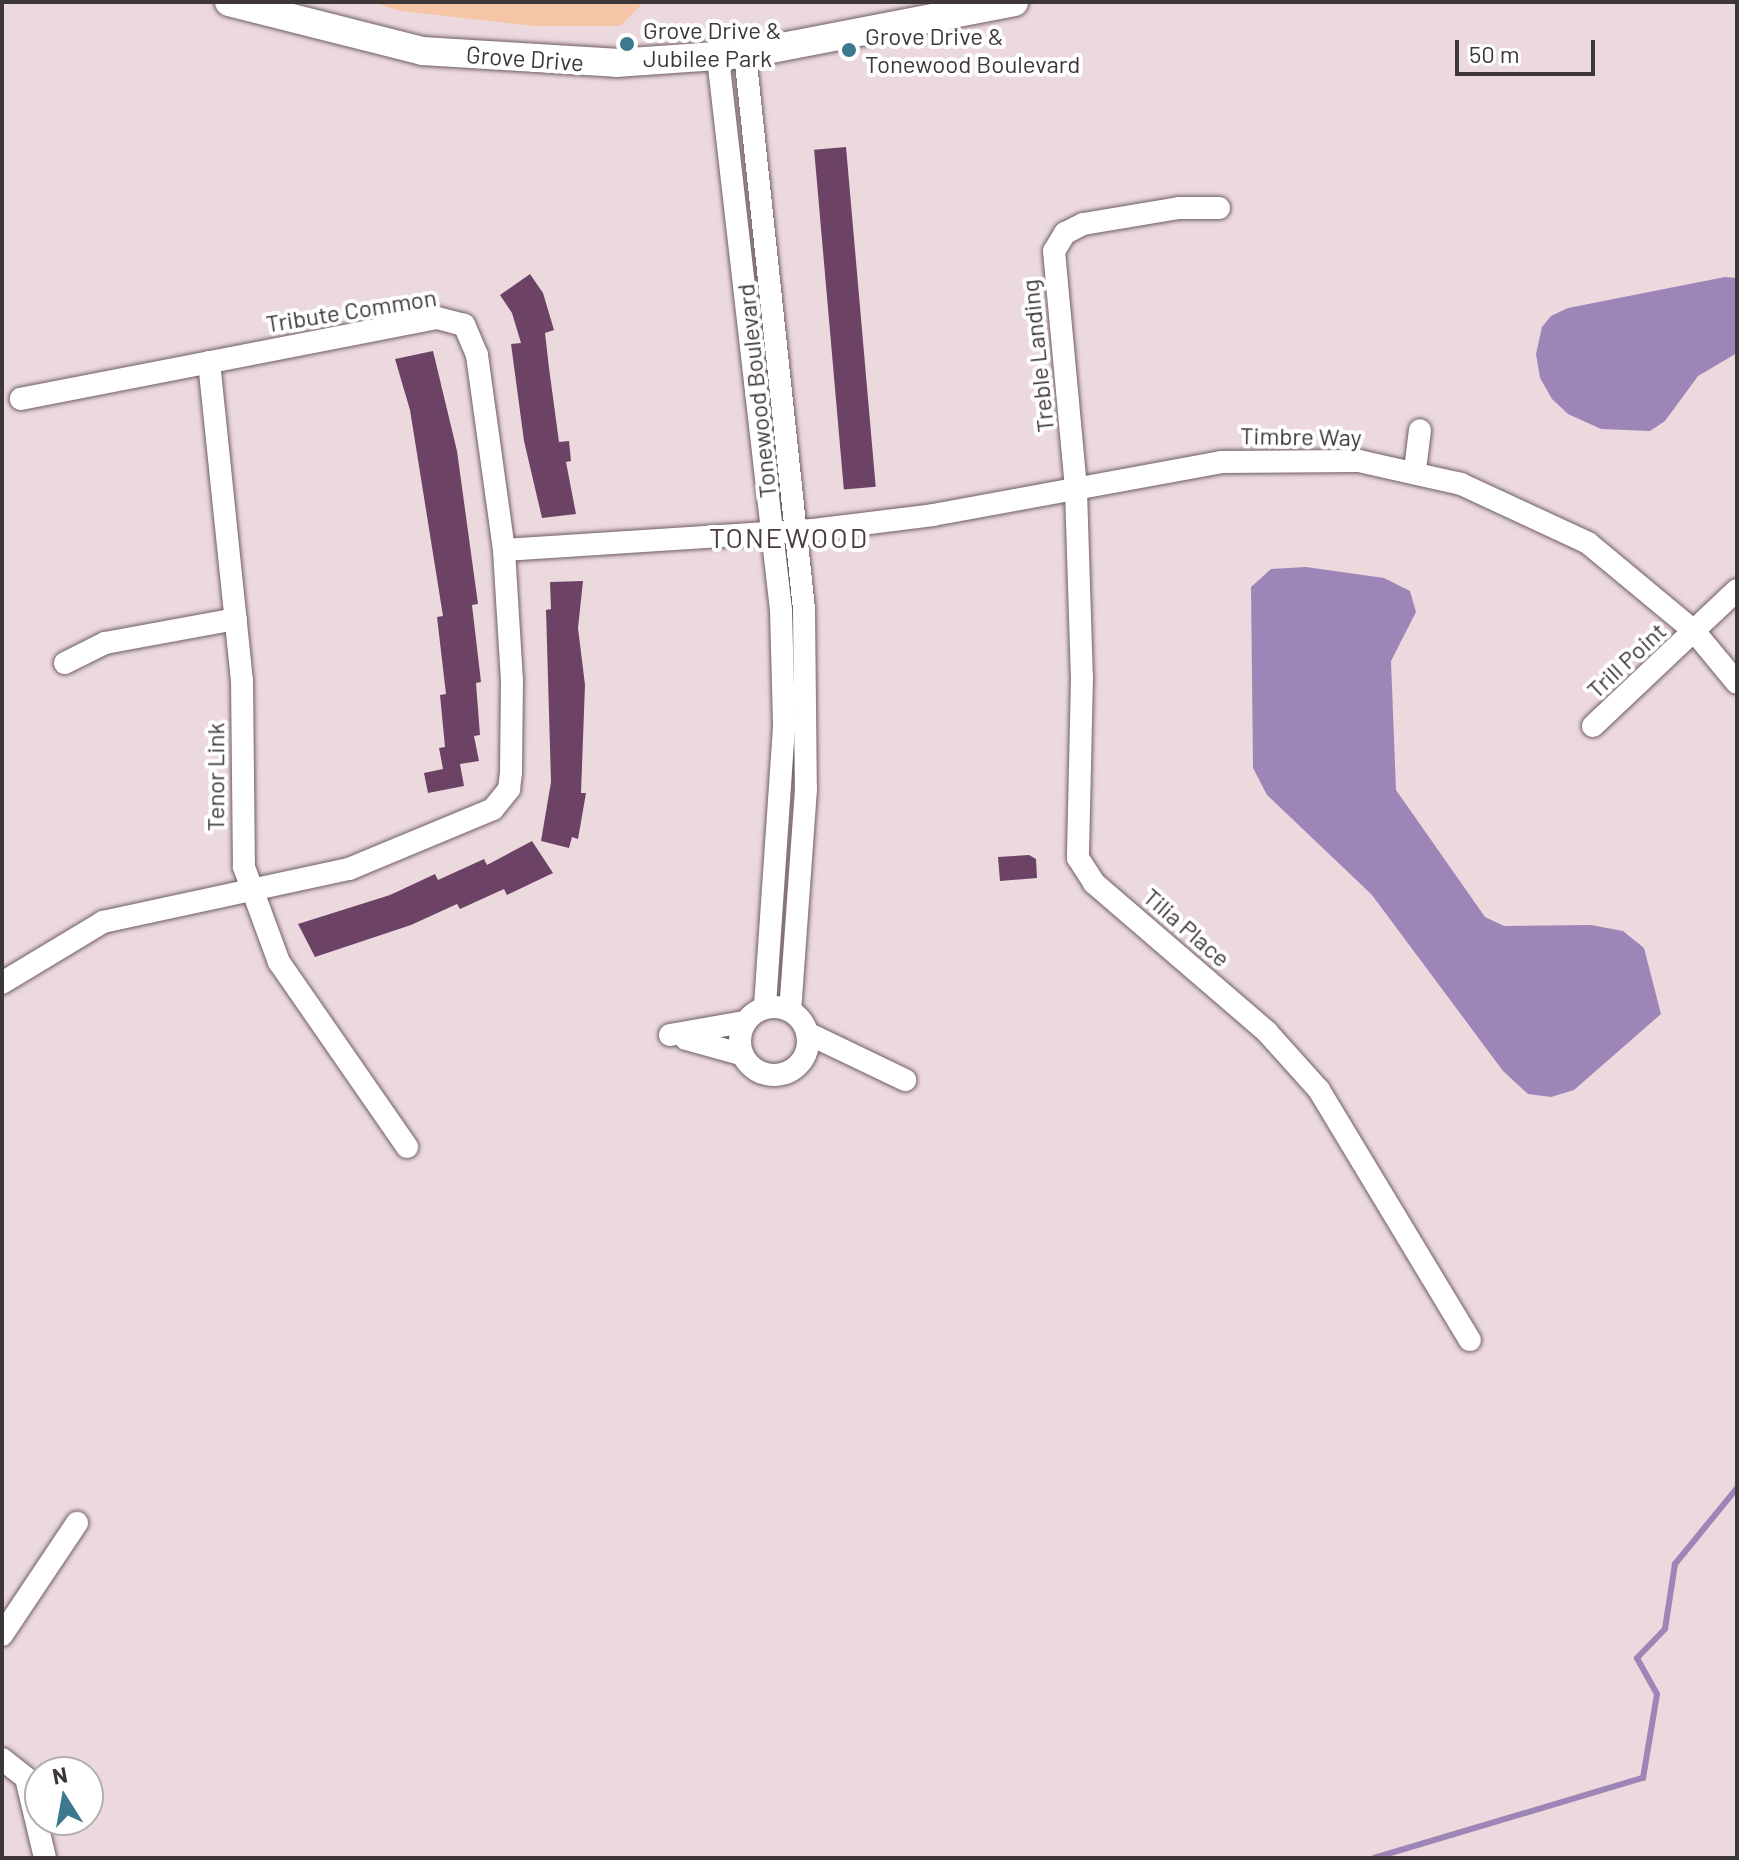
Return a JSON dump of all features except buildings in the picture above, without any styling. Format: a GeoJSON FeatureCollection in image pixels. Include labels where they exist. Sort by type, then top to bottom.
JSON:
{"type":"FeatureCollection","features":[{"type":"Feature","properties":{"kind":"main road","name":"Grove Drive"},"geometry":{"type":"LineString","coordinates":[[229,2],[422,51],[616,63],[731,56],[1014,2]]}},
{"type":"Feature","properties":{"kind":"street","name":"Tonewood Boulevard"},"geometry":{"type":"LineString","coordinates":[[731,56],[786,533],[806,789],[790,1010]]}},
{"type":"Feature","properties":{"kind":"street","name":"Treble Landing"},"geometry":{"type":"LineString","coordinates":[[1076,490],[1054,273],[1057,243],[1083,224],[1179,208],[1219,208]]}},
{"type":"Feature","properties":{"kind":"street","name":"Tribute Common"},"geometry":{"type":"LineString","coordinates":[[21,399],[437,318],[464,325],[477,355],[504,550],[512,681],[509,789],[503,801],[349,869],[251,891]]}},
{"type":"Feature","properties":{"kind":"street","name":"Tenor Link"},"geometry":{"type":"LineString","coordinates":[[209,362],[242,680],[240,812],[251,891],[286,973],[407,1147]]}},
{"type":"Feature","properties":{"kind":"street"},"geometry":{"type":"LineString","coordinates":[[1415,470],[1420,430]]}},
{"type":"Feature","properties":{"kind":"street","name":"Timbre Way"},"geometry":{"type":"LineString","coordinates":[[786,533],[1076,490],[1253,459],[1345,460],[1415,470],[1505,501],[1588,543],[1694,631],[1737,683]]}},
{"type":"Feature","properties":{"kind":"street","name":"Tilia Place"},"geometry":{"type":"LineString","coordinates":[[1076,490],[1082,677],[1077,844],[1084,873],[1267,1032],[1319,1090],[1470,1340]]}},
{"type":"Feature","properties":{"kind":"street","name":"Tonewood Boulevard"},"geometry":{"type":"LineString","coordinates":[[765,1007],[784,727],[786,533]]}},
{"type":"Feature","properties":{"kind":"street"},"geometry":{"type":"LineString","coordinates":[[504,550],[786,533]]}},
{"type":"Feature","properties":{"kind":"street","name":"Trill Point"},"geometry":{"type":"LineString","coordinates":[[1593,726],[1737,590]]}},
{"type":"Feature","properties":{"kind":"street"},"geometry":{"type":"LineString","coordinates":[[65,663],[105,643],[236,619]]}},
{"type":"Feature","properties":{"kind":"street"},"geometry":{"type":"LineString","coordinates":[[2,983],[103,922],[142,910],[251,891]]}},
{"type":"Feature","properties":{"kind":"street"},"geometry":{"type":"LineString","coordinates":[[873,1064],[802,1060],[773,1075],[752,1068],[741,1054],[670,1035],[744,1022],[765,1007],[790,1010],[807,1033],[873,1064],[905,1080]]}},
{"type":"Feature","properties":{"kind":"street"},"geometry":{"type":"LineString","coordinates":[[741,1054],[744,1022]]}},
{"type":"Feature","properties":{"kind":"street"},"geometry":{"type":"LineString","coordinates":[[802,1060],[807,1033]]}},
{"type":"Feature","properties":{"kind":"street"},"geometry":{"type":"LineString","coordinates":[[2,1635],[77,1523]]}},
{"type":"Feature","properties":{"kind":"street"},"geometry":{"type":"LineString","coordinates":[[2,1759],[26,1778],[45,1858]]}},
{"type":"Feature","properties":{"kind":"shaded area"},"geometry":{"type":"Polygon","coordinates":[[[371,2],[644,2],[620,26],[535,26],[401,11],[371,2]]]}},
{"type":"Feature","properties":{"kind":"shaded area"},"geometry":{"type":"Polygon","coordinates":[[[1725,277],[1737,278],[1737,353],[1698,376],[1665,421],[1650,431],[1601,429],[1568,414],[1552,399],[1540,378],[1536,354],[1542,327],[1551,316],[1568,308],[1725,277]]]}},
{"type":"Feature","properties":{"kind":"shaded area"},"geometry":{"type":"Polygon","coordinates":[[[1306,567],[1384,578],[1410,591],[1416,612],[1391,661],[1396,790],[1485,917],[1504,926],[1591,925],[1623,931],[1644,948],[1661,1014],[1574,1090],[1551,1097],[1528,1094],[1503,1071],[1372,895],[1267,795],[1253,768],[1251,587],[1271,569],[1306,567]]]}},
{"type":"Feature","properties":{"kind":"waterway"},"geometry":{"type":"LineString","coordinates":[[1374,1858],[1643,1778],[1657,1694],[1637,1658],[1665,1629],[1675,1564],[1737,1488]]}},
{"type":"Feature","properties":{"kind":"place","name":"Grove Drive & Jubilee Park"},"geometry":{"type":"Point","coordinates":[627,44]}},
{"type":"Feature","properties":{"kind":"place","name":"Grove Drive & Tonewood Boulevard"},"geometry":{"type":"Point","coordinates":[849,50]}},
{"type":"Feature","properties":{"kind":"district","name":"TONEWOOD"},"geometry":{"type":"Point","coordinates":[789,537]}}]}
